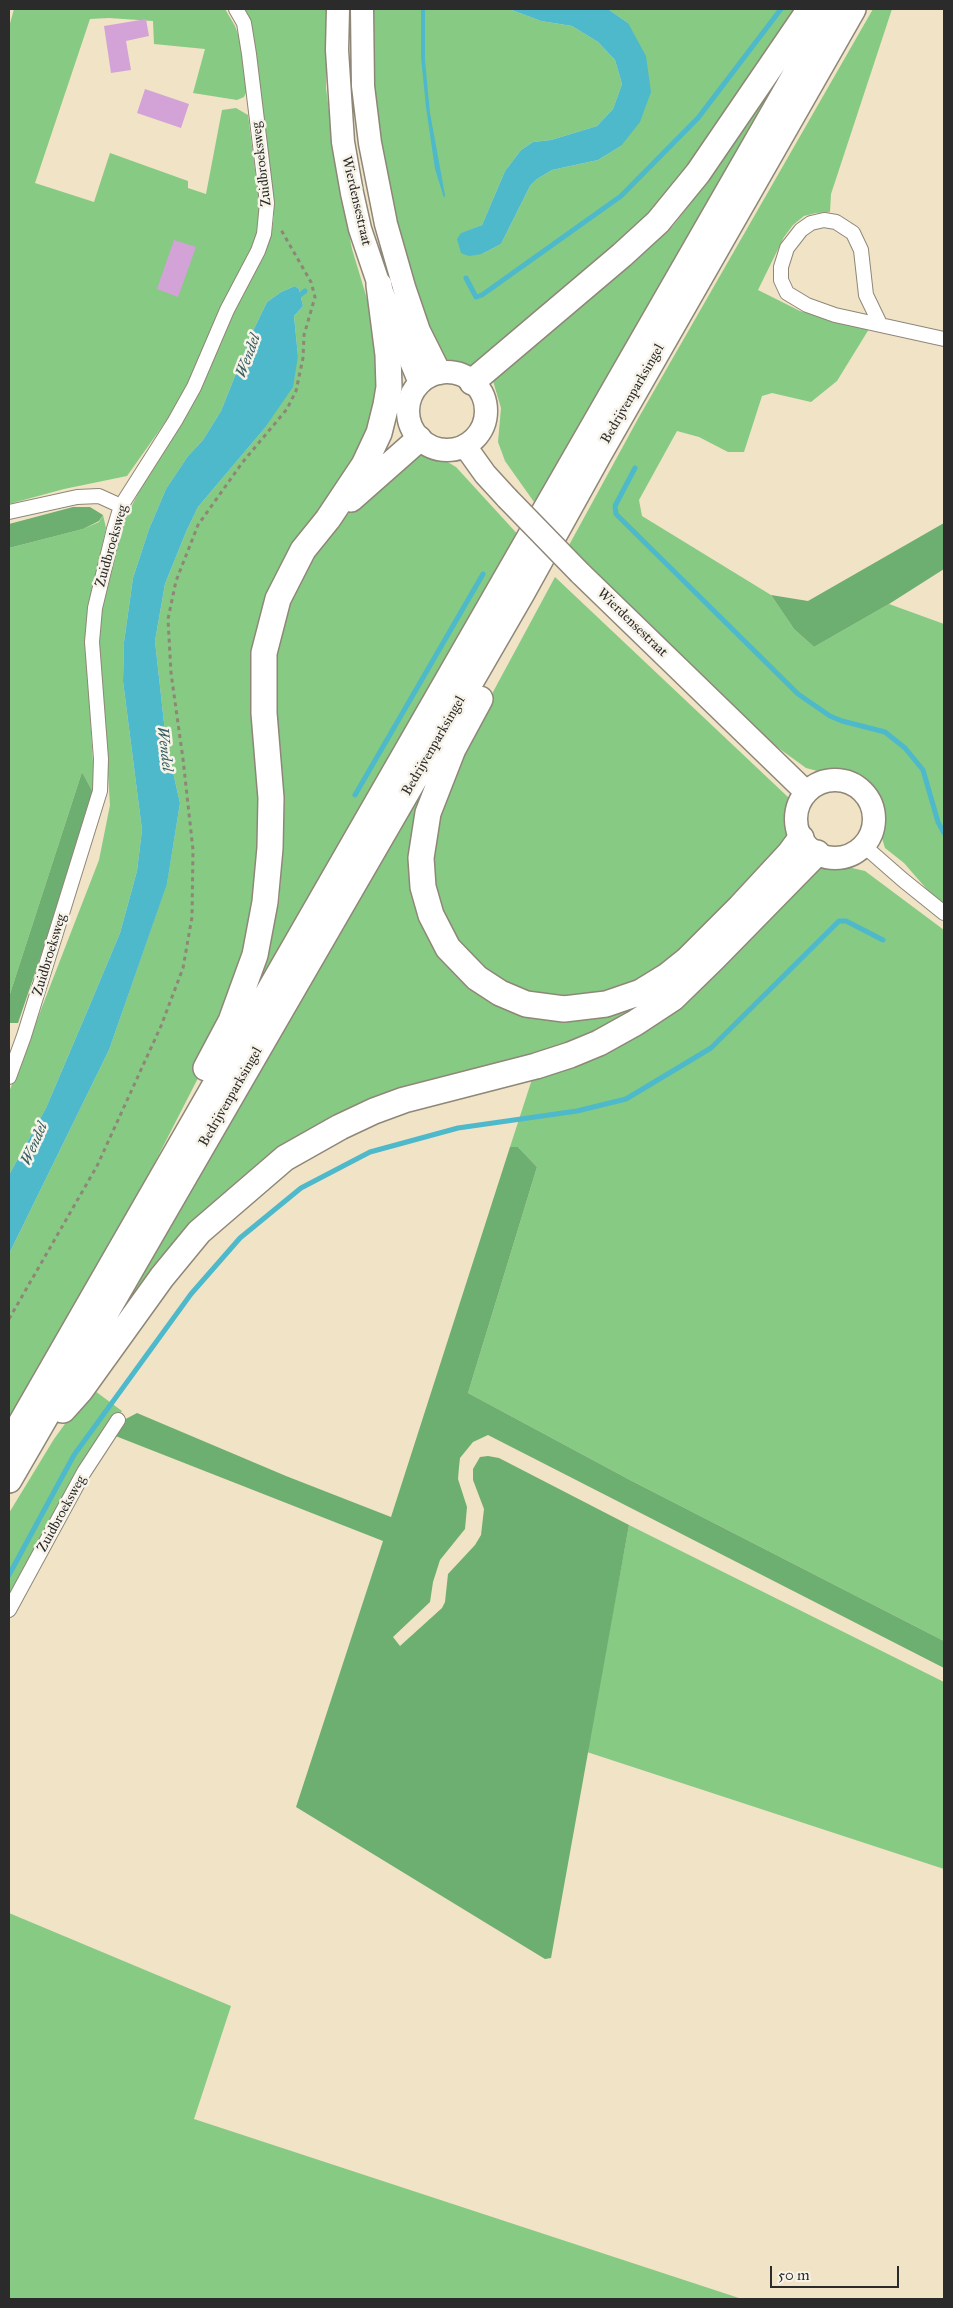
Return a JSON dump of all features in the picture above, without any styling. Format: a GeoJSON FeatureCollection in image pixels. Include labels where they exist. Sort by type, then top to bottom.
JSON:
{"type":"FeatureCollection","features":[{"type":"Feature","properties":{"kind":"highway"},"geometry":{"type":"LineString","coordinates":[[472,382],[622,255],[658,222],[698,174],[810,9]]}},
{"type":"Feature","properties":{"kind":"highway","name":"Bedrijvenparksingel"},"geometry":{"type":"LineString","coordinates":[[9,1480],[17,1448],[144,1207],[833,9]]}},
{"type":"Feature","properties":{"kind":"highway","name":"Bedrijvenparksingel"},"geometry":{"type":"LineString","coordinates":[[17,1448],[522,593],[853,9]]}},
{"type":"Feature","properties":{"kind":"highway"},"geometry":{"type":"LineString","coordinates":[[144,1207],[182,1114],[230,1021],[255,955],[265,902],[270,848],[271,798],[264,713],[264,653],[278,598],[303,550],[328,519],[375,445],[389,387],[388,355],[378,285]]}},
{"type":"Feature","properties":{"kind":"highway"},"geometry":{"type":"LineString","coordinates":[[328,519],[419,439]]}},
{"type":"Feature","properties":{"kind":"highway"},"geometry":{"type":"LineString","coordinates":[[598,456],[518,628],[453,749],[428,813],[421,858],[423,887],[431,916],[448,948],[477,978],[500,993],[526,1004],[564,1009],[606,1004],[641,992],[667,976],[740,907],[790,853],[809,845]]}},
{"type":"Feature","properties":{"kind":"highway"},"geometry":{"type":"LineString","coordinates":[[17,1448],[80,1391],[162,1277],[199,1232],[284,1158],[340,1127],[374,1111],[404,1100],[536,1066],[570,1055],[599,1043],[636,1023],[680,991],[809,845]]}},
{"type":"Feature","properties":{"kind":"main road","name":"Wierdensestraat"},"geometry":{"type":"LineString","coordinates":[[338,9],[337,50],[343,142],[360,229],[378,285],[420,382]]}},
{"type":"Feature","properties":{"kind":"main road","name":"Wierdensestraat"},"geometry":{"type":"LineString","coordinates":[[362,9],[363,86],[370,144],[386,224],[419,331],[440,373]]}},
{"type":"Feature","properties":{"kind":"main road"},"geometry":{"type":"LineString","coordinates":[[440,373],[457,374],[472,382],[480,391],[485,403],[485,415],[479,433],[465,446],[454,450],[441,450],[429,446],[419,439],[412,429],[408,417],[408,404],[412,392],[420,382],[429,376],[440,373]]}},
{"type":"Feature","properties":{"kind":"main road","name":"Wierdensestraat"},"geometry":{"type":"LineString","coordinates":[[465,446],[485,474],[507,498],[580,572],[806,792]]}},
{"type":"Feature","properties":{"kind":"main road"},"geometry":{"type":"LineString","coordinates":[[835,780],[849,782],[862,791],[871,806],[874,819],[871,833],[863,845],[854,852],[841,857],[830,857],[809,845],[796,817],[799,803],[806,792],[816,784],[835,780]]}},
{"type":"Feature","properties":{"kind":"street","name":"Zuidbroeksweg"},"geometry":{"type":"LineString","coordinates":[[9,1077],[24,1036],[100,791],[101,759],[92,642],[95,608],[103,569],[121,506],[175,421],[194,387],[227,310],[258,251],[267,217],[267,202],[249,54],[244,23],[236,9]]}},
{"type":"Feature","properties":{"kind":"street"},"geometry":{"type":"LineString","coordinates":[[880,324],[866,295],[861,250],[853,233],[836,222],[824,220],[811,223],[801,230],[788,248],[781,267],[781,280],[788,293],[807,305],[835,315],[944,339]]}},
{"type":"Feature","properties":{"kind":"street"},"geometry":{"type":"LineString","coordinates":[[9,512],[77,497],[99,496],[121,506]]}},
{"type":"Feature","properties":{"kind":"street"},"geometry":{"type":"LineString","coordinates":[[863,845],[944,913]]}},
{"type":"Feature","properties":{"kind":"street","name":"Zuidbroeksweg"},"geometry":{"type":"LineString","coordinates":[[9,1610],[84,1472],[118,1420]]}},
{"type":"Feature","properties":{"kind":"path"},"geometry":{"type":"LineString","coordinates":[[9,1319],[97,1166],[140,1074],[175,992],[183,968],[192,918],[193,850],[171,673],[168,619],[172,598],[187,550],[204,514],[291,402],[303,358],[306,325],[315,297],[310,282],[286,242],[267,202]]}},
{"type":"Feature","properties":{"kind":"green space"},"geometry":{"type":"Polygon","coordinates":[[[14,9],[225,9],[235,26],[241,43],[247,90],[244,97],[237,100],[193,93],[205,49],[154,44],[153,21],[109,18],[90,19],[35,183],[94,202],[110,153],[188,181],[188,188],[206,194],[222,110],[236,108],[248,115],[261,217],[251,252],[185,390],[171,414],[127,476],[64,489],[9,504],[9,27],[14,9]]]}},
{"type":"Feature","properties":{"kind":"green space"},"geometry":{"type":"Polygon","coordinates":[[[241,9],[327,9],[326,88],[336,164],[352,249],[380,342],[382,374],[367,445],[272,593],[262,783],[259,902],[216,1043],[153,1166],[9,1421],[9,1254],[109,1050],[167,883],[180,803],[166,741],[155,641],[165,584],[198,507],[264,429],[298,356],[294,316],[303,306],[299,289],[295,286],[281,292],[267,302],[253,331],[221,411],[203,440],[188,456],[166,489],[149,529],[133,578],[124,642],[123,681],[142,830],[137,871],[120,933],[89,1007],[46,1108],[9,1175],[9,1092],[99,860],[110,805],[107,759],[96,672],[100,609],[119,531],[237,298],[262,260],[271,235],[274,217],[259,100],[255,46],[248,20],[241,9]]]}},
{"type":"Feature","properties":{"kind":"green space"},"geometry":{"type":"Polygon","coordinates":[[[369,9],[509,9],[541,21],[572,26],[598,42],[615,60],[622,84],[613,109],[597,126],[551,140],[533,142],[521,150],[505,171],[482,225],[462,233],[482,254],[501,244],[530,186],[537,179],[552,170],[598,160],[621,146],[628,23],[608,9],[805,9],[672,198],[483,367],[461,369],[445,362],[407,285],[368,85],[369,9]]]}},
{"type":"Feature","properties":{"kind":"green space"},"geometry":{"type":"Polygon","coordinates":[[[873,9],[892,9],[831,194],[830,212],[804,216],[793,225],[784,237],[758,290],[800,311],[869,329],[837,381],[811,402],[772,393],[762,396],[744,452],[728,452],[699,437],[677,431],[639,500],[642,516],[771,595],[794,629],[814,647],[889,604],[944,624],[944,904],[931,894],[904,863],[885,848],[881,835],[878,803],[870,787],[853,776],[836,771],[825,773],[806,768],[755,731],[568,547],[639,417],[873,9]]]}},
{"type":"Feature","properties":{"kind":"green space"},"geometry":{"type":"Polygon","coordinates":[[[797,48],[539,509],[505,461],[498,442],[501,408],[493,381],[509,362],[673,226],[697,195],[797,48]]]}},
{"type":"Feature","properties":{"kind":"green space"},"geometry":{"type":"Polygon","coordinates":[[[417,451],[427,458],[446,461],[456,467],[522,539],[228,1048],[279,903],[283,846],[277,713],[277,656],[290,602],[312,556],[338,523],[417,451]]]}},
{"type":"Feature","properties":{"kind":"green space"},"geometry":{"type":"Polygon","coordinates":[[[73,507],[90,507],[103,515],[99,521],[83,529],[9,548],[9,524],[73,507]]]}},
{"type":"Feature","properties":{"kind":"green space"},"geometry":{"type":"Polygon","coordinates":[[[103,515],[106,528],[88,608],[87,664],[95,796],[82,772],[9,997],[9,548],[83,529],[99,522],[103,515]]]}},
{"type":"Feature","properties":{"kind":"green space"},"geometry":{"type":"Polygon","coordinates":[[[944,523],[944,569],[889,604],[814,647],[794,629],[771,595],[808,601],[944,523]]]}},
{"type":"Feature","properties":{"kind":"green space"},"geometry":{"type":"Polygon","coordinates":[[[555,577],[789,798],[790,816],[789,840],[676,958],[635,987],[566,1003],[503,986],[454,943],[439,913],[429,859],[437,815],[459,755],[555,577]]]}},
{"type":"Feature","properties":{"kind":"green space"},"geometry":{"type":"Polygon","coordinates":[[[457,726],[436,772],[423,914],[517,1007],[655,990],[633,1019],[293,1148],[86,1366],[457,726]]]}},
{"type":"Feature","properties":{"kind":"green space"},"geometry":{"type":"Polygon","coordinates":[[[82,772],[95,796],[18,1023],[9,1023],[9,997],[82,772]]]}},
{"type":"Feature","properties":{"kind":"green space"},"geometry":{"type":"Polygon","coordinates":[[[835,864],[865,871],[944,930],[944,1641],[630,1480],[468,1393],[537,1167],[518,1147],[510,1147],[534,1073],[572,1061],[815,867],[835,864]]]}},
{"type":"Feature","properties":{"kind":"green space"},"geometry":{"type":"Polygon","coordinates":[[[510,1147],[518,1147],[537,1167],[468,1393],[630,1480],[944,1641],[944,1668],[488,1435],[473,1442],[460,1458],[459,1467],[458,1479],[467,1507],[465,1529],[440,1560],[433,1582],[430,1602],[393,1637],[400,1646],[442,1608],[445,1602],[448,1574],[475,1545],[481,1535],[484,1509],[473,1480],[473,1469],[480,1457],[499,1458],[629,1525],[551,1958],[545,1959],[296,1807],[383,1541],[113,1435],[120,1422],[137,1413],[286,1476],[391,1517],[510,1147]]]}},
{"type":"Feature","properties":{"kind":"green space"},"geometry":{"type":"Polygon","coordinates":[[[91,1388],[122,1411],[107,1430],[9,1600],[9,1513],[54,1439],[91,1388]]]}},
{"type":"Feature","properties":{"kind":"green space"},"geometry":{"type":"Polygon","coordinates":[[[629,1525],[944,1682],[944,1869],[587,1752],[629,1525]]]}},
{"type":"Feature","properties":{"kind":"green space"},"geometry":{"type":"Polygon","coordinates":[[[9,1913],[231,2006],[194,2119],[742,2299],[9,2299],[9,1913]]]}},
{"type":"Feature","properties":{"kind":"water"},"geometry":{"type":"Polygon","coordinates":[[[421,9],[425,9],[425,60],[430,113],[444,198],[435,169],[426,107],[421,57],[421,9]]]}},
{"type":"Feature","properties":{"kind":"water"},"geometry":{"type":"Polygon","coordinates":[[[509,9],[608,9],[628,23],[646,56],[651,92],[640,122],[621,146],[598,160],[552,170],[537,179],[530,186],[501,244],[482,254],[469,256],[461,253],[457,239],[461,233],[482,225],[505,171],[521,150],[533,142],[551,140],[597,126],[613,109],[622,84],[615,60],[598,42],[572,26],[541,21],[509,9]]]}},
{"type":"Feature","properties":{"kind":"water"},"geometry":{"type":"Polygon","coordinates":[[[295,286],[299,289],[303,306],[294,316],[298,356],[293,387],[264,429],[198,507],[165,584],[155,641],[166,741],[180,803],[167,884],[109,1050],[9,1254],[9,1175],[46,1108],[89,1007],[120,933],[137,871],[142,830],[123,681],[124,642],[133,578],[149,529],[166,489],[188,456],[203,440],[221,411],[253,331],[267,302],[281,292],[295,286]]]}},
{"type":"Feature","properties":{"kind":"building"},"geometry":{"type":"Polygon","coordinates":[[[146,19],[149,36],[126,41],[131,70],[111,73],[104,26],[146,19]]]}},
{"type":"Feature","properties":{"kind":"building"},"geometry":{"type":"Polygon","coordinates":[[[145,89],[189,104],[181,128],[137,113],[145,89]]]}},
{"type":"Feature","properties":{"kind":"building"},"geometry":{"type":"Polygon","coordinates":[[[174,240],[196,247],[178,297],[157,289],[174,240]]]}},
{"type":"Feature","properties":{"kind":"waterway"},"geometry":{"type":"LineString","coordinates":[[466,278],[476,297],[482,295],[621,196],[698,118],[781,9]]}},
{"type":"Feature","properties":{"kind":"waterway","name":"Wendel"},"geometry":{"type":"LineString","coordinates":[[296,298],[305,291]]}},
{"type":"Feature","properties":{"kind":"waterway"},"geometry":{"type":"LineString","coordinates":[[635,468],[615,506],[616,514],[798,694],[830,716],[885,732],[905,748],[923,770],[938,822],[944,833]]}},
{"type":"Feature","properties":{"kind":"waterway"},"geometry":{"type":"LineString","coordinates":[[355,795],[483,574]]}},
{"type":"Feature","properties":{"kind":"waterway"},"geometry":{"type":"LineString","coordinates":[[9,1575],[74,1455],[191,1294],[240,1238],[301,1188],[370,1152],[458,1128],[577,1111],[626,1099],[711,1048],[839,921],[846,921],[883,940]]}}]}
